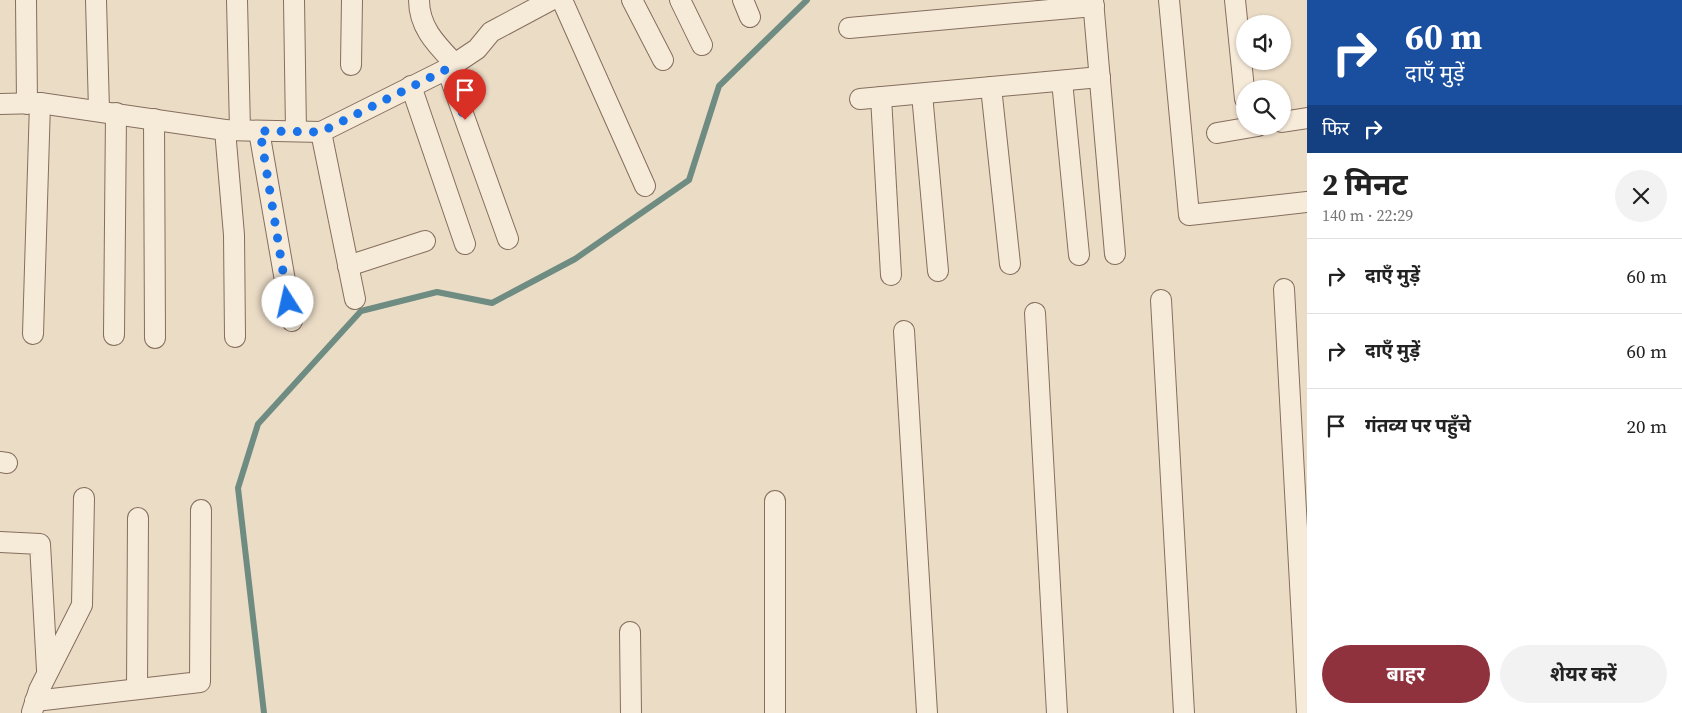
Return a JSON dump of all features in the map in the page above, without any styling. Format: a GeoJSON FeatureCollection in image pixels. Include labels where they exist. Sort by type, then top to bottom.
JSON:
{"type":"FeatureCollection","features":[{"type":"Feature","properties":{"kind":"street"},"geometry":{"type":"LineString","coordinates":[[26,0],[34,104],[33,334]]}},
{"type":"Feature","properties":{"kind":"street"},"geometry":{"type":"LineString","coordinates":[[96,0],[108,111],[114,335]]}},
{"type":"Feature","properties":{"kind":"street"},"geometry":{"type":"LineString","coordinates":[[234,337],[232,130],[237,0]]}},
{"type":"Feature","properties":{"kind":"street"},"geometry":{"type":"LineString","coordinates":[[294,0],[296,131]]}},
{"type":"Feature","properties":{"kind":"street"},"geometry":{"type":"LineString","coordinates":[[351,65],[352,0]]}},
{"type":"Feature","properties":{"kind":"street"},"geometry":{"type":"LineString","coordinates":[[419,0],[419,8],[429,36],[451,66],[508,240]]}},
{"type":"Feature","properties":{"kind":"street"},"geometry":{"type":"LineString","coordinates":[[632,0],[663,60]]}},
{"type":"Feature","properties":{"kind":"street"},"geometry":{"type":"LineString","coordinates":[[680,0],[702,45]]}},
{"type":"Feature","properties":{"kind":"street"},"geometry":{"type":"LineString","coordinates":[[1169,0],[1189,215],[1307,202]]}},
{"type":"Feature","properties":{"kind":"street"},"geometry":{"type":"LineString","coordinates":[[1235,0],[1243,80]]}},
{"type":"Feature","properties":{"kind":"street"},"geometry":{"type":"LineString","coordinates":[[0,104],[34,104],[108,111],[232,130],[321,132],[451,66],[477,48],[491,32],[550,1],[645,186]]}},
{"type":"Feature","properties":{"kind":"street"},"geometry":{"type":"LineString","coordinates":[[849,28],[1094,3],[1115,254]]}},
{"type":"Feature","properties":{"kind":"street"},"geometry":{"type":"LineString","coordinates":[[860,99],[1100,78]]}},
{"type":"Feature","properties":{"kind":"street"},"geometry":{"type":"LineString","coordinates":[[1062,81],[1080,255]]}},
{"type":"Feature","properties":{"kind":"street"},"geometry":{"type":"LineString","coordinates":[[411,86],[465,244]]}},
{"type":"Feature","properties":{"kind":"street"},"geometry":{"type":"LineString","coordinates":[[991,88],[1010,264]]}},
{"type":"Feature","properties":{"kind":"street"},"geometry":{"type":"LineString","coordinates":[[922,94],[938,271]]}},
{"type":"Feature","properties":{"kind":"street"},"geometry":{"type":"LineString","coordinates":[[881,97],[891,275]]}},
{"type":"Feature","properties":{"kind":"street"},"geometry":{"type":"LineString","coordinates":[[1291,121],[1307,118]]}},
{"type":"Feature","properties":{"kind":"street"},"geometry":{"type":"LineString","coordinates":[[154,119],[155,338]]}},
{"type":"Feature","properties":{"kind":"street"},"geometry":{"type":"LineString","coordinates":[[1217,133],[1236,130]]}},
{"type":"Feature","properties":{"kind":"street"},"geometry":{"type":"LineString","coordinates":[[260,131],[292,321]]}},
{"type":"Feature","properties":{"kind":"street"},"geometry":{"type":"LineString","coordinates":[[321,132],[355,299]]}},
{"type":"Feature","properties":{"kind":"street"},"geometry":{"type":"LineString","coordinates":[[348,266],[425,241]]}},
{"type":"Feature","properties":{"kind":"street"},"geometry":{"type":"LineString","coordinates":[[1284,289],[1303,559],[1307,713]]}},
{"type":"Feature","properties":{"kind":"street"},"geometry":{"type":"LineString","coordinates":[[1161,300],[1184,713]]}},
{"type":"Feature","properties":{"kind":"street"},"geometry":{"type":"LineString","coordinates":[[1035,313],[1057,713]]}},
{"type":"Feature","properties":{"kind":"street"},"geometry":{"type":"LineString","coordinates":[[904,331],[927,713]]}},
{"type":"Feature","properties":{"kind":"street"},"geometry":{"type":"LineString","coordinates":[[33,707],[47,672],[82,605],[84,498]]}},
{"type":"Feature","properties":{"kind":"street"},"geometry":{"type":"LineString","coordinates":[[774,500],[775,713]]}},
{"type":"Feature","properties":{"kind":"street"},"geometry":{"type":"LineString","coordinates":[[33,707],[137,689],[200,682],[201,510]]}},
{"type":"Feature","properties":{"kind":"street"},"geometry":{"type":"LineString","coordinates":[[137,689],[138,518]]}},
{"type":"Feature","properties":{"kind":"street"},"geometry":{"type":"LineString","coordinates":[[0,542],[40,544],[47,672]]}},
{"type":"Feature","properties":{"kind":"street"},"geometry":{"type":"LineString","coordinates":[[630,632],[631,713]]}},
{"type":"Feature","properties":{"kind":"waterway"},"geometry":{"type":"LineString","coordinates":[[264,713],[238,488],[258,424],[361,311],[437,292],[492,303],[575,259],[689,180],[719,86],[807,0]]}},
{"type":"Feature","properties":{"kind":"route"},"geometry":{"type":"LineString","coordinates":[[288,302],[260,131],[321,132],[447,69],[465,120]]}}]}
